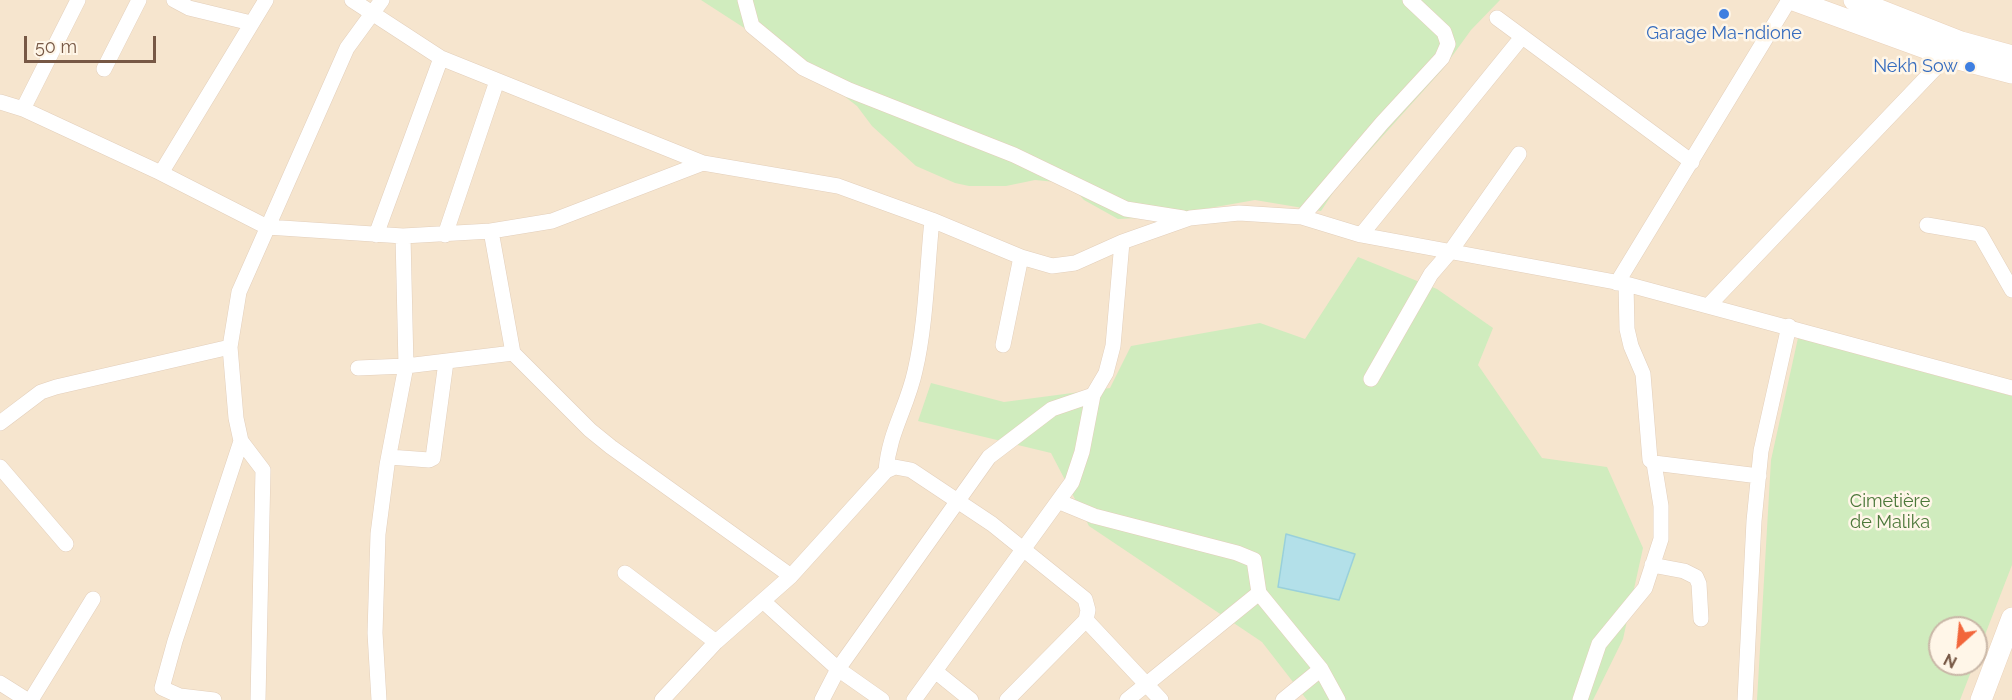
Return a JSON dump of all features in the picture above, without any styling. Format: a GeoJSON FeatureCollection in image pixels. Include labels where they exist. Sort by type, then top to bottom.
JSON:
{"type":"FeatureCollection","features":[{"type":"Feature","properties":{"kind":"main road"},"geometry":{"type":"LineString","coordinates":[[1791,0],[1947,56],[2012,73]]}},
{"type":"Feature","properties":{"kind":"main road"},"geometry":{"type":"LineString","coordinates":[[1854,0],[1961,42],[2012,56]]}},
{"type":"Feature","properties":{"kind":"main road"},"geometry":{"type":"LineString","coordinates":[[1981,700],[2010,630]]}},
{"type":"Feature","properties":{"kind":"street"},"geometry":{"type":"LineString","coordinates":[[23,109],[78,0]]}},
{"type":"Feature","properties":{"kind":"street"},"geometry":{"type":"LineString","coordinates":[[104,69],[140,0]]}},
{"type":"Feature","properties":{"kind":"street"},"geometry":{"type":"LineString","coordinates":[[174,0],[189,8],[251,23]]}},
{"type":"Feature","properties":{"kind":"street"},"geometry":{"type":"LineString","coordinates":[[160,173],[267,0]]}},
{"type":"Feature","properties":{"kind":"street"},"geometry":{"type":"LineString","coordinates":[[352,0],[377,6],[441,58],[703,163],[838,186],[932,220],[1021,257],[1052,266],[1075,263],[1122,242],[1190,218],[1239,213],[1302,217],[1361,235],[1621,284],[1709,305],[2012,388]]}},
{"type":"Feature","properties":{"kind":"street"},"geometry":{"type":"LineString","coordinates":[[745,0],[752,26],[803,68],[849,90],[1014,155],[1126,209],[1190,218]]}},
{"type":"Feature","properties":{"kind":"street"},"geometry":{"type":"LineString","coordinates":[[1302,217],[1382,123],[1442,58],[1448,44],[1444,32],[1410,0]]}},
{"type":"Feature","properties":{"kind":"street"},"geometry":{"type":"LineString","coordinates":[[1580,700],[1599,644],[1646,588],[1660,539],[1661,506],[1654,463],[1648,454],[1642,375],[1631,346],[1621,284],[1791,0]]}},
{"type":"Feature","properties":{"kind":"street"},"geometry":{"type":"LineString","coordinates":[[214,700],[159,694],[241,441],[232,382],[230,347],[239,292],[347,48],[377,6]]}},
{"type":"Feature","properties":{"kind":"street"},"geometry":{"type":"LineString","coordinates":[[1497,18],[1692,162]]}},
{"type":"Feature","properties":{"kind":"street"},"geometry":{"type":"LineString","coordinates":[[1361,235],[1522,37]]}},
{"type":"Feature","properties":{"kind":"street"},"geometry":{"type":"LineString","coordinates":[[1709,305],[1947,56]]}},
{"type":"Feature","properties":{"kind":"street"},"geometry":{"type":"LineString","coordinates":[[376,235],[441,58]]}},
{"type":"Feature","properties":{"kind":"street"},"geometry":{"type":"LineString","coordinates":[[445,235],[497,81]]}},
{"type":"Feature","properties":{"kind":"street"},"geometry":{"type":"LineString","coordinates":[[0,102],[23,109],[160,173],[267,227],[404,236],[491,231],[552,220],[703,163]]}},
{"type":"Feature","properties":{"kind":"street"},"geometry":{"type":"LineString","coordinates":[[1371,379],[1431,274],[1450,252],[1519,154]]}},
{"type":"Feature","properties":{"kind":"street"},"geometry":{"type":"LineString","coordinates":[[886,471],[892,432],[909,396],[916,368],[932,220]]}},
{"type":"Feature","properties":{"kind":"street"},"geometry":{"type":"LineString","coordinates":[[1927,225],[1980,234],[2012,290]]}},
{"type":"Feature","properties":{"kind":"street"},"geometry":{"type":"LineString","coordinates":[[491,231],[513,353],[611,447],[791,576]]}},
{"type":"Feature","properties":{"kind":"street"},"geometry":{"type":"LineString","coordinates":[[380,700],[375,633],[378,534],[389,457],[406,366],[404,236]]}},
{"type":"Feature","properties":{"kind":"street"},"geometry":{"type":"LineString","coordinates":[[914,700],[1023,548],[1060,502],[1072,482],[1083,452],[1093,395],[1106,373],[1113,346],[1122,242]]}},
{"type":"Feature","properties":{"kind":"street"},"geometry":{"type":"LineString","coordinates":[[1003,345],[1021,257]]}},
{"type":"Feature","properties":{"kind":"street"},"geometry":{"type":"LineString","coordinates":[[1745,700],[1761,451],[1789,326]]}},
{"type":"Feature","properties":{"kind":"street"},"geometry":{"type":"LineString","coordinates":[[0,423],[41,392],[56,387],[230,347]]}},
{"type":"Feature","properties":{"kind":"street"},"geometry":{"type":"LineString","coordinates":[[358,368],[406,366],[513,353]]}},
{"type":"Feature","properties":{"kind":"street"},"geometry":{"type":"LineString","coordinates":[[389,457],[429,460],[433,458],[446,362]]}},
{"type":"Feature","properties":{"kind":"street"},"geometry":{"type":"LineString","coordinates":[[822,700],[838,669],[959,502],[988,458],[1032,422],[1052,409],[1093,395]]}},
{"type":"Feature","properties":{"kind":"street"},"geometry":{"type":"LineString","coordinates":[[241,441],[263,470],[258,700]]}},
{"type":"Feature","properties":{"kind":"street"},"geometry":{"type":"LineString","coordinates":[[1654,463],[1759,476]]}},
{"type":"Feature","properties":{"kind":"street"},"geometry":{"type":"LineString","coordinates":[[0,467],[66,544]]}},
{"type":"Feature","properties":{"kind":"street"},"geometry":{"type":"LineString","coordinates":[[662,700],[716,642],[791,576],[886,471],[895,467],[911,470],[959,502],[1023,548],[1085,599],[1088,610],[1086,621],[1007,700]]}},
{"type":"Feature","properties":{"kind":"street"},"geometry":{"type":"LineString","coordinates":[[1060,502],[1094,516],[1226,550],[1254,560],[1259,593],[1321,669],[1338,700]]}},
{"type":"Feature","properties":{"kind":"street"},"geometry":{"type":"LineString","coordinates":[[1652,566],[1684,571],[1696,578],[1699,584],[1701,619]]}},
{"type":"Feature","properties":{"kind":"street"},"geometry":{"type":"LineString","coordinates":[[625,573],[716,642]]}},
{"type":"Feature","properties":{"kind":"street"},"geometry":{"type":"LineString","coordinates":[[1127,700],[1259,593]]}},
{"type":"Feature","properties":{"kind":"street"},"geometry":{"type":"LineString","coordinates":[[0,683],[29,700],[93,599]]}},
{"type":"Feature","properties":{"kind":"street"},"geometry":{"type":"LineString","coordinates":[[764,602],[838,669],[882,700]]}},
{"type":"Feature","properties":{"kind":"street"},"geometry":{"type":"LineString","coordinates":[[1086,621],[1161,700]]}},
{"type":"Feature","properties":{"kind":"street"},"geometry":{"type":"LineString","coordinates":[[1283,700],[1321,669]]}},
{"type":"Feature","properties":{"kind":"street"},"geometry":{"type":"LineString","coordinates":[[935,671],[971,700]]}},
{"type":"Feature","properties":{"kind":"shaded area"},"geometry":{"type":"Polygon","coordinates":[[[0,0],[2012,0],[2012,700],[0,700],[0,0]]]}},
{"type":"Feature","properties":{"kind":"green space"},"geometry":{"type":"Polygon","coordinates":[[[701,0],[1500,0],[1471,30],[1442,70],[1336,188],[1321,211],[1255,200],[1159,217],[1118,219],[1084,200],[1072,187],[1056,182],[1035,180],[1006,186],[969,186],[955,183],[916,166],[872,126],[857,106],[817,75],[701,0]]]}},
{"type":"Feature","properties":{"kind":"green space"},"geometry":{"type":"Polygon","coordinates":[[[1358,257],[1437,289],[1493,328],[1478,365],[1542,458],[1607,467],[1643,548],[1623,639],[1593,700],[1307,700],[1262,642],[1089,526],[1051,453],[918,421],[931,383],[1004,402],[1110,388],[1131,346],[1260,323],[1305,339],[1358,257]]]}},
{"type":"Feature","properties":{"kind":"green space","name":"Cimetière de Malika"},"geometry":{"type":"Polygon","coordinates":[[[1798,338],[2012,396],[2012,565],[1988,627],[1988,616],[1928,616],[1928,676],[1969,676],[1960,700],[1757,700],[1771,460],[1798,338]]]}},
{"type":"Feature","properties":{"kind":"water"},"geometry":{"type":"Polygon","coordinates":[[[1286,534],[1355,554],[1339,600],[1278,587],[1286,534]]]}},
{"type":"Feature","properties":{"kind":"place","name":"Garage Ma-ndione"},"geometry":{"type":"Point","coordinates":[1724,14]}},
{"type":"Feature","properties":{"kind":"place","name":"Nekh Sow"},"geometry":{"type":"Point","coordinates":[1970,67]}}]}
